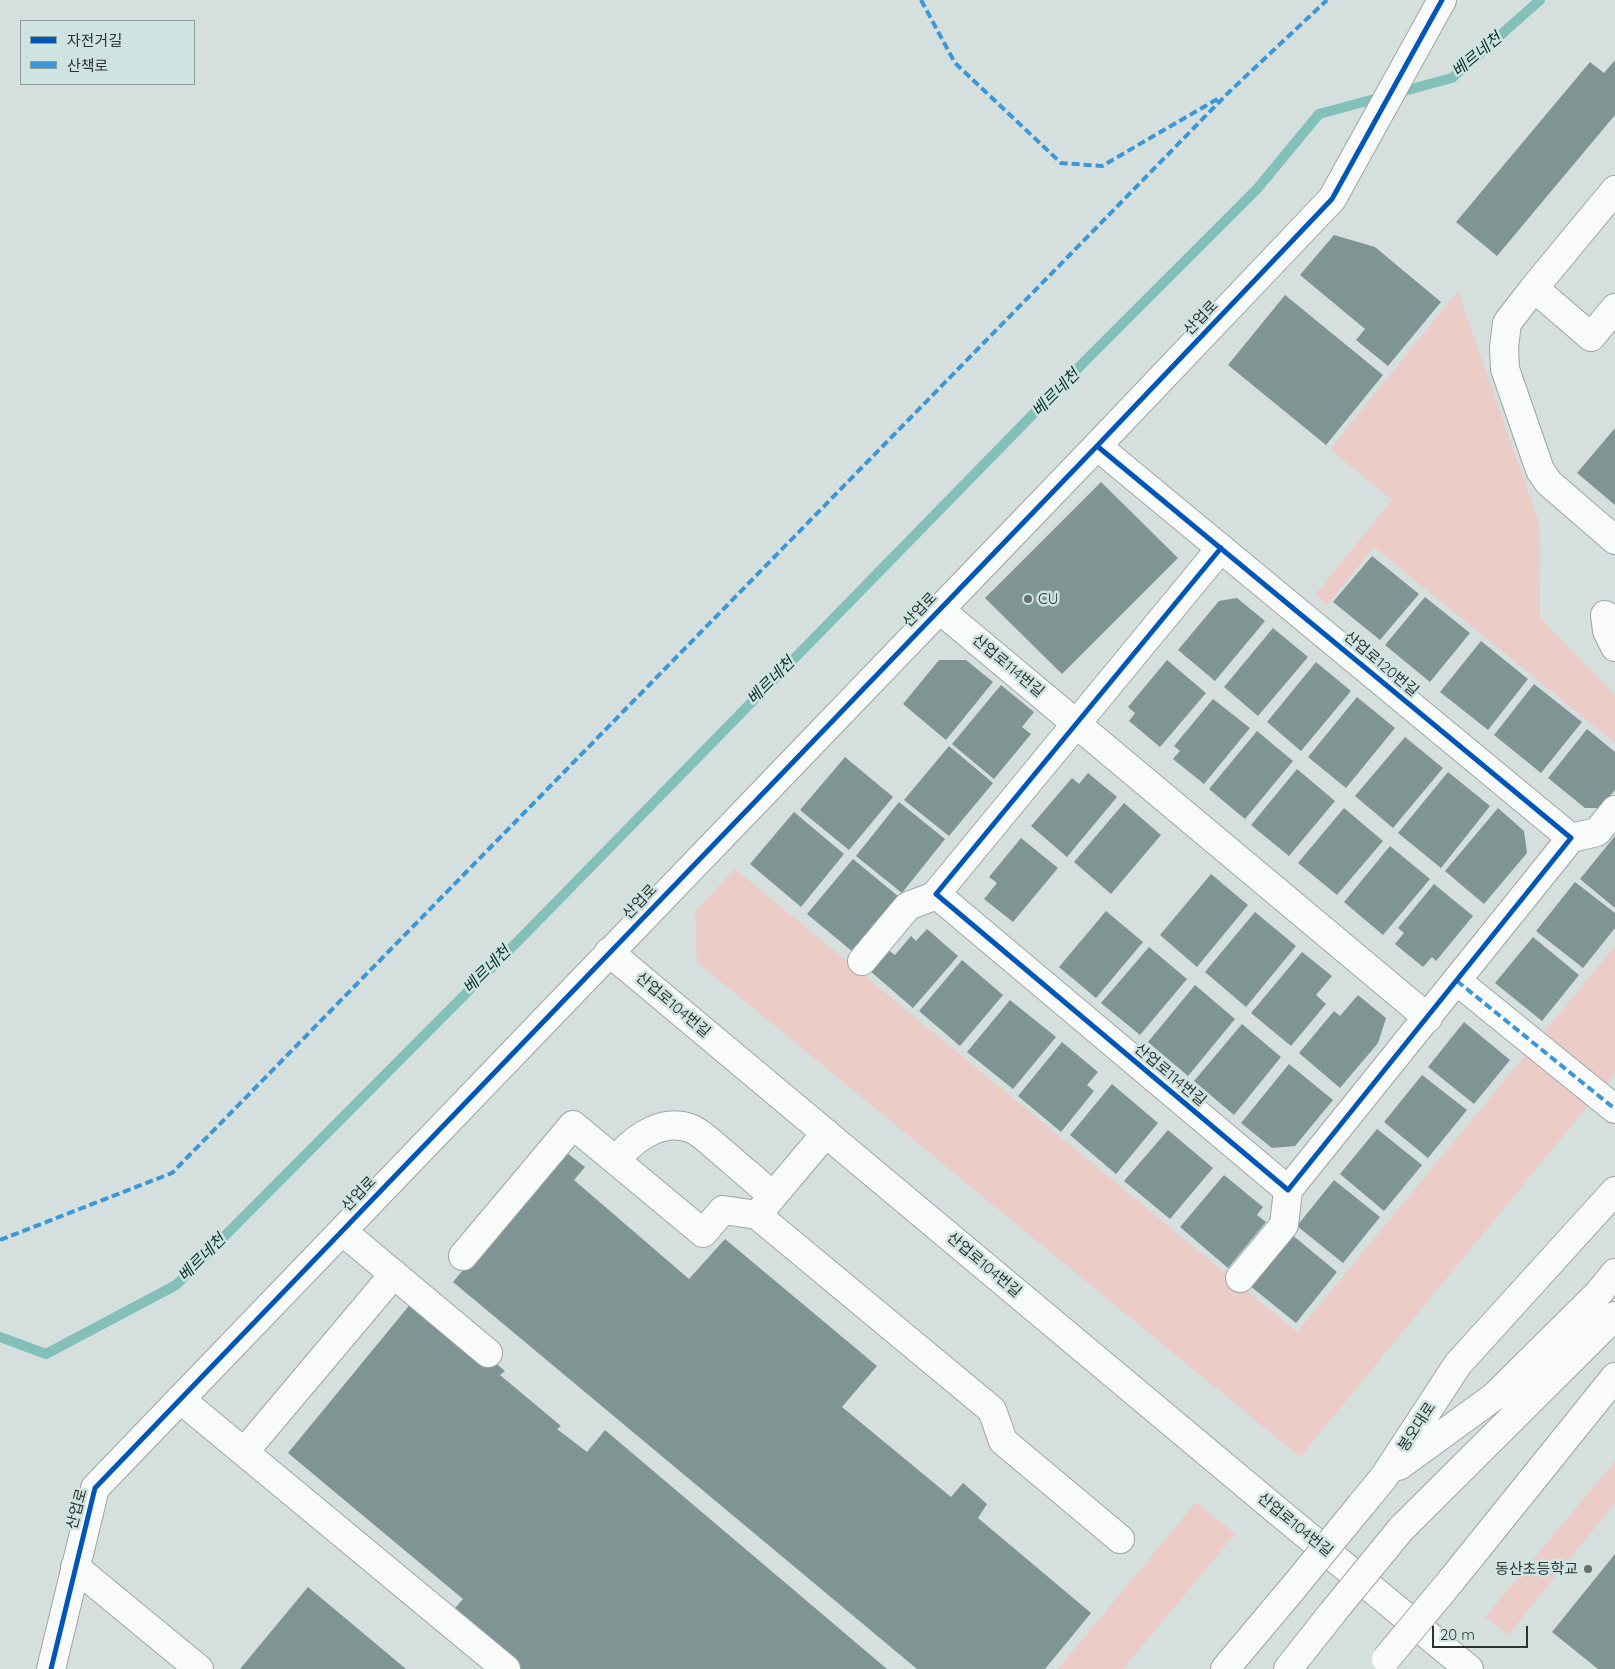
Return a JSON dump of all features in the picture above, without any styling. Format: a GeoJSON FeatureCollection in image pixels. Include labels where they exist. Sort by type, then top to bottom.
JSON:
{"type":"FeatureCollection","features":[{"type":"Feature","properties":{"kind":"street","name":"산업로"},"geometry":{"type":"LineString","coordinates":[[51,1669],[95,1488],[1332,199],[1442,0]]}},
{"type":"Feature","properties":{"kind":"street"},"geometry":{"type":"LineString","coordinates":[[1615,190],[1534,288],[1508,323],[1504,348],[1505,369],[1540,470],[1550,483],[1615,540]]}},
{"type":"Feature","properties":{"kind":"street"},"geometry":{"type":"LineString","coordinates":[[1534,288],[1591,337],[1615,308]]}},
{"type":"Feature","properties":{"kind":"street","name":"산업로120번길"},"geometry":{"type":"LineString","coordinates":[[1097,446],[1571,838]]}},
{"type":"Feature","properties":{"kind":"street"},"geometry":{"type":"LineString","coordinates":[[862,961],[908,906],[937,895],[1221,548]]}},
{"type":"Feature","properties":{"kind":"street","name":"산업로114번길"},"geometry":{"type":"LineString","coordinates":[[939,609],[1428,1018]]}},
{"type":"Feature","properties":{"kind":"street"},"geometry":{"type":"LineString","coordinates":[[1605,615],[1607,632],[1615,647]]}},
{"type":"Feature","properties":{"kind":"street"},"geometry":{"type":"LineString","coordinates":[[1240,1278],[1284,1225],[1288,1190],[1571,838],[1596,832],[1615,810]]}},
{"type":"Feature","properties":{"kind":"street","name":"산업로114번길"},"geometry":{"type":"LineString","coordinates":[[937,895],[1288,1190]]}},
{"type":"Feature","properties":{"kind":"street","name":"산업로104번길"},"geometry":{"type":"LineString","coordinates":[[609,952],[1469,1669]]}},
{"type":"Feature","properties":{"kind":"street"},"geometry":{"type":"LineString","coordinates":[[1457,981],[1615,1109]]}},
{"type":"Feature","properties":{"kind":"street"},"geometry":{"type":"LineString","coordinates":[[463,1256],[573,1125],[704,1233],[723,1210],[765,1206],[826,1133]]}},
{"type":"Feature","properties":{"kind":"street"},"geometry":{"type":"LineString","coordinates":[[622,1153],[633,1141],[647,1132],[660,1127],[690,1128],[705,1138],[765,1206],[992,1410],[1003,1441],[1120,1539]]}},
{"type":"Feature","properties":{"kind":"street","name":"봉오대로"},"geometry":{"type":"LineString","coordinates":[[1225,1669],[1384,1477],[1458,1364],[1615,1191]]}},
{"type":"Feature","properties":{"kind":"street"},"geometry":{"type":"LineString","coordinates":[[342,1231],[488,1353]]}},
{"type":"Feature","properties":{"kind":"street"},"geometry":{"type":"LineString","coordinates":[[1384,1477],[1495,1396],[1597,1295],[1615,1273]]}},
{"type":"Feature","properties":{"kind":"street"},"geometry":{"type":"LineString","coordinates":[[245,1451],[394,1274]]}},
{"type":"Feature","properties":{"kind":"street"},"geometry":{"type":"LineString","coordinates":[[1288,1669],[1401,1529],[1615,1316]]}},
{"type":"Feature","properties":{"kind":"street"},"geometry":{"type":"LineString","coordinates":[[1382,1664],[1615,1377]]}},
{"type":"Feature","properties":{"kind":"street"},"geometry":{"type":"LineString","coordinates":[[180,1399],[506,1669]]}},
{"type":"Feature","properties":{"kind":"street"},"geometry":{"type":"LineString","coordinates":[[75,1567],[199,1669]]}},
{"type":"Feature","properties":{"kind":"shaded area"},"geometry":{"type":"Polygon","coordinates":[[[1458,291],[1539,523],[1540,618],[1615,695],[1615,743],[1374,547],[1327,605],[1315,595],[1392,500],[1330,449],[1458,291]]]}},
{"type":"Feature","properties":{"kind":"shaded area"},"geometry":{"type":"Polygon","coordinates":[[[735,869],[1297,1332],[1615,946],[1615,1073],[1300,1457],[697,962],[695,911],[735,869]]]}},
{"type":"Feature","properties":{"kind":"shaded area"},"geometry":{"type":"Polygon","coordinates":[[[1615,1461],[1615,1503],[1508,1635],[1485,1617],[1615,1461]]]}},
{"type":"Feature","properties":{"kind":"shaded area"},"geometry":{"type":"Polygon","coordinates":[[[1196,1502],[1235,1534],[1123,1669],[1058,1669],[1196,1502]]]}},
{"type":"Feature","properties":{"kind":"building"},"geometry":{"type":"Polygon","coordinates":[[[1615,60],[1615,115],[1497,256],[1456,222],[1590,62],[1604,73],[1615,60]]]}},
{"type":"Feature","properties":{"kind":"building"},"geometry":{"type":"Polygon","coordinates":[[[1334,235],[1375,247],[1441,302],[1388,366],[1356,340],[1365,329],[1300,275],[1334,235]]]}},
{"type":"Feature","properties":{"kind":"building"},"geometry":{"type":"Polygon","coordinates":[[[1285,295],[1383,375],[1326,445],[1228,365],[1285,295]]]}},
{"type":"Feature","properties":{"kind":"building"},"geometry":{"type":"Polygon","coordinates":[[[1615,428],[1615,505],[1577,473],[1615,428]]]}},
{"type":"Feature","properties":{"kind":"building"},"geometry":{"type":"Polygon","coordinates":[[[1101,482],[1178,558],[1062,674],[985,598],[1101,482]]]}},
{"type":"Feature","properties":{"kind":"building"},"geometry":{"type":"Polygon","coordinates":[[[1372,556],[1419,594],[1380,640],[1333,602],[1372,556]]]}},
{"type":"Feature","properties":{"kind":"building"},"geometry":{"type":"Polygon","coordinates":[[[1425,597],[1470,633],[1430,682],[1385,645],[1425,597]]]}},
{"type":"Feature","properties":{"kind":"building"},"geometry":{"type":"Polygon","coordinates":[[[1237,598],[1265,621],[1215,681],[1178,650],[1219,601],[1237,598]]]}},
{"type":"Feature","properties":{"kind":"building"},"geometry":{"type":"Polygon","coordinates":[[[1273,628],[1308,657],[1258,716],[1224,687],[1273,628]]]}},
{"type":"Feature","properties":{"kind":"building"},"geometry":{"type":"Polygon","coordinates":[[[1481,641],[1528,679],[1488,730],[1440,692],[1481,641]]]}},
{"type":"Feature","properties":{"kind":"building"},"geometry":{"type":"Polygon","coordinates":[[[939,660],[966,660],[993,682],[946,740],[903,704],[939,660]]]}},
{"type":"Feature","properties":{"kind":"building"},"geometry":{"type":"Polygon","coordinates":[[[1167,660],[1206,693],[1160,747],[1129,721],[1135,713],[1128,707],[1167,660]]]}},
{"type":"Feature","properties":{"kind":"building"},"geometry":{"type":"Polygon","coordinates":[[[1316,662],[1351,691],[1301,751],[1267,722],[1316,662]]]}},
{"type":"Feature","properties":{"kind":"building"},"geometry":{"type":"Polygon","coordinates":[[[1534,684],[1582,722],[1541,773],[1494,735],[1534,684]]]}},
{"type":"Feature","properties":{"kind":"building"},"geometry":{"type":"Polygon","coordinates":[[[1001,685],[1034,712],[1022,727],[1031,734],[994,779],[952,744],[1001,685]]]}},
{"type":"Feature","properties":{"kind":"building"},"geometry":{"type":"Polygon","coordinates":[[[1357,697],[1395,728],[1346,788],[1308,757],[1357,697]]]}},
{"type":"Feature","properties":{"kind":"building"},"geometry":{"type":"Polygon","coordinates":[[[1213,699],[1250,728],[1204,784],[1173,759],[1180,751],[1174,746],[1213,699]]]}},
{"type":"Feature","properties":{"kind":"building"},"geometry":{"type":"Polygon","coordinates":[[[1587,729],[1615,752],[1615,790],[1600,808],[1585,808],[1548,778],[1587,729]]]}},
{"type":"Feature","properties":{"kind":"building"},"geometry":{"type":"Polygon","coordinates":[[[1257,731],[1293,761],[1245,819],[1209,789],[1257,731]]]}},
{"type":"Feature","properties":{"kind":"building"},"geometry":{"type":"Polygon","coordinates":[[[1405,737],[1443,768],[1393,828],[1355,796],[1405,737]]]}},
{"type":"Feature","properties":{"kind":"building"},"geometry":{"type":"Polygon","coordinates":[[[949,746],[993,783],[949,836],[904,800],[949,746]]]}},
{"type":"Feature","properties":{"kind":"building"},"geometry":{"type":"Polygon","coordinates":[[[845,757],[893,797],[849,850],[800,810],[845,757]]]}},
{"type":"Feature","properties":{"kind":"building"},"geometry":{"type":"Polygon","coordinates":[[[1297,769],[1335,801],[1289,856],[1251,825],[1297,769]]]}},
{"type":"Feature","properties":{"kind":"building"},"geometry":{"type":"Polygon","coordinates":[[[1448,772],[1490,806],[1441,868],[1398,833],[1448,772]]]}},
{"type":"Feature","properties":{"kind":"building"},"geometry":{"type":"Polygon","coordinates":[[[1088,773],[1117,797],[1067,857],[1031,826],[1072,778],[1079,784],[1088,773]]]}},
{"type":"Feature","properties":{"kind":"building"},"geometry":{"type":"Polygon","coordinates":[[[899,802],[945,839],[902,893],[856,856],[899,802]]]}},
{"type":"Feature","properties":{"kind":"building"},"geometry":{"type":"Polygon","coordinates":[[[1124,803],[1161,835],[1111,894],[1074,862],[1124,803]]]}},
{"type":"Feature","properties":{"kind":"building"},"geometry":{"type":"Polygon","coordinates":[[[1344,808],[1383,841],[1337,895],[1298,863],[1344,808]]]}},
{"type":"Feature","properties":{"kind":"building"},"geometry":{"type":"Polygon","coordinates":[[[1498,808],[1524,831],[1527,853],[1484,904],[1445,871],[1498,808]]]}},
{"type":"Feature","properties":{"kind":"building"},"geometry":{"type":"Polygon","coordinates":[[[794,812],[844,854],[801,907],[750,864],[794,812]]]}},
{"type":"Feature","properties":{"kind":"building"},"geometry":{"type":"Polygon","coordinates":[[[1615,836],[1615,908],[1580,879],[1615,836]]]}},
{"type":"Feature","properties":{"kind":"building"},"geometry":{"type":"Polygon","coordinates":[[[1021,838],[1058,868],[1013,922],[984,899],[997,883],[989,877],[1021,838]]]}},
{"type":"Feature","properties":{"kind":"building"},"geometry":{"type":"Polygon","coordinates":[[[1390,846],[1430,879],[1383,935],[1344,902],[1390,846]]]}},
{"type":"Feature","properties":{"kind":"building"},"geometry":{"type":"Polygon","coordinates":[[[853,859],[899,897],[853,952],[807,914],[853,859]]]}},
{"type":"Feature","properties":{"kind":"building"},"geometry":{"type":"Polygon","coordinates":[[[1211,874],[1248,905],[1197,967],[1160,935],[1211,874]]]}},
{"type":"Feature","properties":{"kind":"building"},"geometry":{"type":"Polygon","coordinates":[[[1575,882],[1615,913],[1615,928],[1583,968],[1536,931],[1575,882]]]}},
{"type":"Feature","properties":{"kind":"building"},"geometry":{"type":"Polygon","coordinates":[[[1434,884],[1473,916],[1436,961],[1432,957],[1423,967],[1395,944],[1404,933],[1398,928],[1434,884]]]}},
{"type":"Feature","properties":{"kind":"building"},"geometry":{"type":"Polygon","coordinates":[[[1106,911],[1143,942],[1096,998],[1059,967],[1106,911]]]}},
{"type":"Feature","properties":{"kind":"building"},"geometry":{"type":"Polygon","coordinates":[[[1255,912],[1296,946],[1246,1007],[1205,972],[1255,912]]]}},
{"type":"Feature","properties":{"kind":"building"},"geometry":{"type":"Polygon","coordinates":[[[927,929],[958,956],[913,1008],[869,970],[887,949],[895,955],[911,936],[916,941],[927,929]]]}},
{"type":"Feature","properties":{"kind":"building"},"geometry":{"type":"Polygon","coordinates":[[[1533,937],[1579,975],[1542,1021],[1495,983],[1533,937]]]}},
{"type":"Feature","properties":{"kind":"building"},"geometry":{"type":"Polygon","coordinates":[[[1149,947],[1187,979],[1140,1035],[1101,1003],[1149,947]]]}},
{"type":"Feature","properties":{"kind":"building"},"geometry":{"type":"Polygon","coordinates":[[[1302,952],[1332,976],[1316,995],[1326,1004],[1291,1046],[1251,1013],[1302,952]]]}},
{"type":"Feature","properties":{"kind":"building"},"geometry":{"type":"Polygon","coordinates":[[[962,960],[1003,995],[960,1046],[919,1011],[962,960]]]}},
{"type":"Feature","properties":{"kind":"building"},"geometry":{"type":"Polygon","coordinates":[[[1195,985],[1235,1019],[1188,1076],[1148,1042],[1195,985]]]}},
{"type":"Feature","properties":{"kind":"building"},"geometry":{"type":"Polygon","coordinates":[[[1358,995],[1386,1018],[1378,1043],[1340,1088],[1299,1053],[1334,1011],[1340,1016],[1358,995]]]}},
{"type":"Feature","properties":{"kind":"building"},"geometry":{"type":"Polygon","coordinates":[[[1010,1000],[1056,1037],[1013,1089],[967,1052],[1010,1000]]]}},
{"type":"Feature","properties":{"kind":"building"},"geometry":{"type":"Polygon","coordinates":[[[1464,1022],[1510,1060],[1474,1104],[1428,1067],[1464,1022]]]}},
{"type":"Feature","properties":{"kind":"building"},"geometry":{"type":"Polygon","coordinates":[[[1242,1024],[1281,1057],[1234,1115],[1194,1081],[1242,1024]]]}},
{"type":"Feature","properties":{"kind":"building"},"geometry":{"type":"Polygon","coordinates":[[[1062,1042],[1098,1072],[1087,1085],[1094,1091],[1061,1132],[1018,1096],[1062,1042]]]}},
{"type":"Feature","properties":{"kind":"building"},"geometry":{"type":"Polygon","coordinates":[[[1289,1064],[1333,1100],[1295,1146],[1272,1148],[1241,1123],[1289,1064]]]}},
{"type":"Feature","properties":{"kind":"building"},"geometry":{"type":"Polygon","coordinates":[[[1422,1075],[1467,1110],[1428,1158],[1384,1122],[1422,1075]]]}},
{"type":"Feature","properties":{"kind":"building"},"geometry":{"type":"Polygon","coordinates":[[[1112,1084],[1158,1123],[1116,1174],[1070,1135],[1112,1084]]]}},
{"type":"Feature","properties":{"kind":"building"},"geometry":{"type":"Polygon","coordinates":[[[1377,1129],[1422,1165],[1384,1211],[1340,1174],[1377,1129]]]}},
{"type":"Feature","properties":{"kind":"building"},"geometry":{"type":"Polygon","coordinates":[[[1168,1130],[1213,1168],[1170,1219],[1124,1181],[1168,1130]]]}},
{"type":"Feature","properties":{"kind":"building"},"geometry":{"type":"Polygon","coordinates":[[[563,1150],[585,1167],[574,1180],[689,1279],[725,1239],[877,1366],[842,1407],[951,1497],[963,1483],[987,1504],[978,1518],[1091,1613],[1045,1669],[917,1669],[453,1282],[563,1150]]]}},
{"type":"Feature","properties":{"kind":"building"},"geometry":{"type":"Polygon","coordinates":[[[1224,1175],[1263,1207],[1257,1215],[1266,1222],[1228,1268],[1180,1227],[1224,1175]]]}},
{"type":"Feature","properties":{"kind":"building"},"geometry":{"type":"Polygon","coordinates":[[[1334,1180],[1380,1217],[1343,1263],[1297,1226],[1334,1180]]]}},
{"type":"Feature","properties":{"kind":"building"},"geometry":{"type":"Polygon","coordinates":[[[1291,1234],[1337,1272],[1296,1323],[1249,1285],[1291,1234]]]}},
{"type":"Feature","properties":{"kind":"building"},"geometry":{"type":"Polygon","coordinates":[[[417,1296],[505,1371],[500,1375],[561,1426],[557,1429],[587,1452],[605,1430],[887,1669],[513,1669],[449,1615],[463,1599],[288,1453],[417,1296]]]}},
{"type":"Feature","properties":{"kind":"building","name":"동산초등학교"},"geometry":{"type":"Polygon","coordinates":[[[1615,1554],[1615,1669],[1598,1669],[1552,1632],[1615,1554]]]}},
{"type":"Feature","properties":{"kind":"building"},"geometry":{"type":"Polygon","coordinates":[[[308,1587],[406,1669],[240,1669],[308,1587]]]}},
{"type":"Feature","properties":{"kind":"waterway","name":"베르네천"},"geometry":{"type":"LineString","coordinates":[[0,1337],[46,1354],[176,1285],[528,931],[1087,359],[1257,189],[1319,114],[1452,78],[1540,0]]}},
{"type":"Feature","properties":{"kind":"marked path"},"geometry":{"type":"LineString","coordinates":[[921,0],[955,63],[1061,163],[1102,166],[1219,98]]}},
{"type":"Feature","properties":{"kind":"marked path"},"geometry":{"type":"LineString","coordinates":[[0,1240],[172,1173],[1229,92],[1327,0]]}},
{"type":"Feature","properties":{"kind":"marked path"},"geometry":{"type":"LineString","coordinates":[[1457,981],[1615,1109]]}},
{"type":"Feature","properties":{"kind":"cycle path"},"geometry":{"type":"LineString","coordinates":[[51,1669],[95,1488],[1332,199],[1442,0]]}},
{"type":"Feature","properties":{"kind":"cycle path"},"geometry":{"type":"LineString","coordinates":[[1097,446],[1216,544],[1275,593],[1571,838],[1288,1190],[936,894],[1221,548]]}},
{"type":"Feature","properties":{"kind":"place","name":"CU"},"geometry":{"type":"Point","coordinates":[1028,599]}},
{"type":"Feature","properties":{"kind":"place","name":"동산초등학교"},"geometry":{"type":"Point","coordinates":[1588,1569]}}]}
